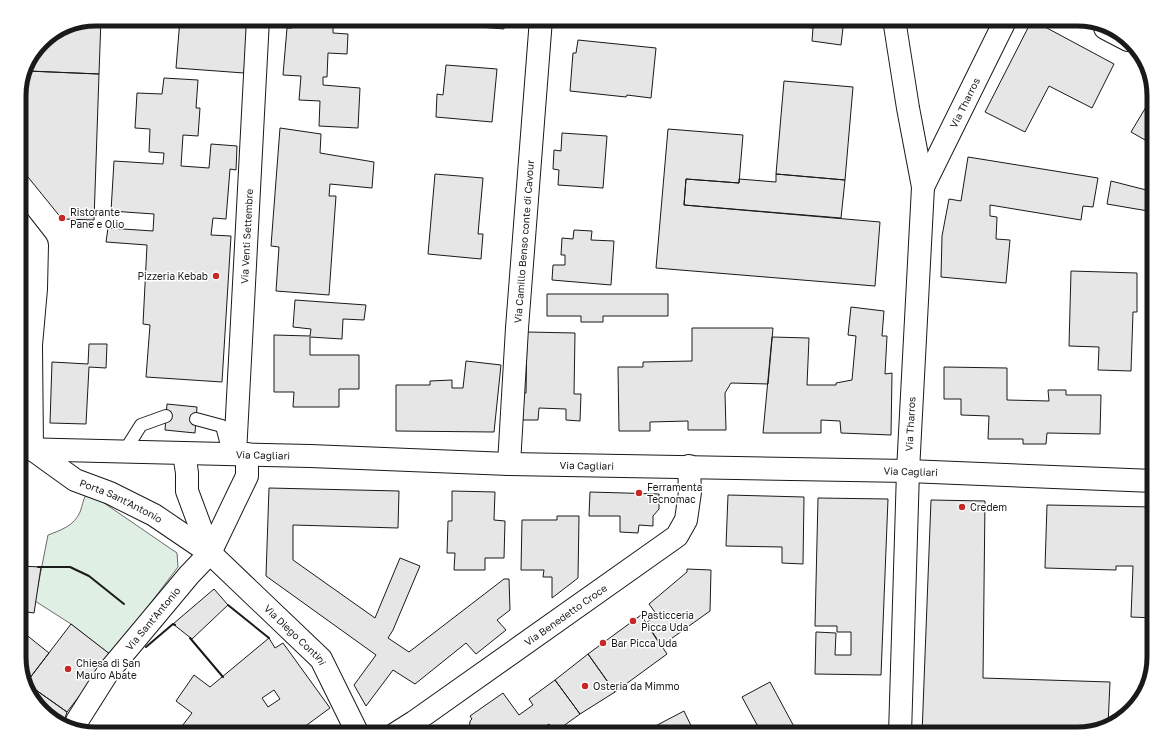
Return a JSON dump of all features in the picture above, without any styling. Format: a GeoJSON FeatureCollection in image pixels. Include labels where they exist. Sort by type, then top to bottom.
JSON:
{"type":"FeatureCollection","features":[{"type":"Feature","properties":{"kind":"street","name":"Via Venti Settembre"},"geometry":{"type":"LineString","coordinates":[[237,454],[258,26]]}},
{"type":"Feature","properties":{"kind":"street","name":"Via Camillo Benso conte di Cavour"},"geometry":{"type":"LineString","coordinates":[[510,464],[517,328],[540,26]]}},
{"type":"Feature","properties":{"kind":"street","name":"Via Tharros"},"geometry":{"type":"LineString","coordinates":[[895,26],[923,187],[908,471],[900,727]]}},
{"type":"Feature","properties":{"kind":"street","name":"Via Tharros"},"geometry":{"type":"LineString","coordinates":[[923,187],[1002,26]]}},
{"type":"Feature","properties":{"kind":"street"},"geometry":{"type":"LineString","coordinates":[[910,117],[914,125],[920,130],[932,134],[942,132],[954,123]]}},
{"type":"Feature","properties":{"kind":"street"},"geometry":{"type":"LineString","coordinates":[[26,231],[36,245],[36,289],[26,432]]}},
{"type":"Feature","properties":{"kind":"street","name":"Via Cagliari"},"geometry":{"type":"LineString","coordinates":[[26,449],[237,454],[510,464],[908,471],[1147,481]]}},
{"type":"Feature","properties":{"kind":"street","name":"Porta Sant'Antonio"},"geometry":{"type":"LineString","coordinates":[[26,450],[75,480],[110,493],[154,514],[210,553]]}},
{"type":"Feature","properties":{"kind":"street"},"geometry":{"type":"LineString","coordinates":[[184,453],[187,473],[187,491],[210,553]]}},
{"type":"Feature","properties":{"kind":"street"},"geometry":{"type":"LineString","coordinates":[[210,553],[247,476],[237,454]]}},
{"type":"Feature","properties":{"kind":"street","name":"Via Benedetto Croce"},"geometry":{"type":"LineString","coordinates":[[420,727],[677,536],[686,520],[690,492],[689,466]]}},
{"type":"Feature","properties":{"kind":"street","name":"Via Sant'Antonio"},"geometry":{"type":"LineString","coordinates":[[76,724],[108,672],[189,575],[210,553]]}},
{"type":"Feature","properties":{"kind":"street","name":"Via Diego Contini"},"geometry":{"type":"LineString","coordinates":[[210,553],[321,659],[355,727]]}},
{"type":"Feature","properties":{"kind":"lane"},"geometry":{"type":"LineString","coordinates":[[124,452],[141,425],[166,416]]}},
{"type":"Feature","properties":{"kind":"lane"},"geometry":{"type":"LineString","coordinates":[[196,419],[222,426],[237,454]]}},
{"type":"Feature","properties":{"kind":"green space"},"geometry":{"type":"Polygon","coordinates":[[[88,492],[177,553],[178,567],[111,655],[71,624],[35,601],[48,535],[67,527],[74,521],[80,512],[88,492]]]}},
{"type":"Feature","properties":{"kind":"building"},"geometry":{"type":"Polygon","coordinates":[[[101,26],[99,74],[30,71],[40,53],[61,35],[82,27],[101,26]]]}},
{"type":"Feature","properties":{"kind":"building"},"geometry":{"type":"Polygon","coordinates":[[[179,26],[247,26],[244,73],[176,68],[179,26]]]}},
{"type":"Feature","properties":{"kind":"building"},"geometry":{"type":"Polygon","coordinates":[[[292,26],[333,26],[333,33],[348,34],[347,54],[328,53],[327,77],[323,77],[323,85],[360,88],[358,128],[319,126],[320,101],[299,100],[301,76],[283,75],[287,28],[292,28],[292,26]]]}},
{"type":"Feature","properties":{"kind":"building"},"geometry":{"type":"Polygon","coordinates":[[[467,26],[504,26],[504,29],[467,26]]]}},
{"type":"Feature","properties":{"kind":"building"},"geometry":{"type":"Polygon","coordinates":[[[794,26],[843,26],[841,45],[812,41],[813,28],[794,26]]]}},
{"type":"Feature","properties":{"kind":"building"},"geometry":{"type":"Polygon","coordinates":[[[1029,26],[1043,26],[1114,64],[1092,108],[1049,86],[1025,132],[985,112],[1029,26]]]}},
{"type":"Feature","properties":{"kind":"building"},"geometry":{"type":"Polygon","coordinates":[[[578,40],[656,48],[651,98],[570,91],[573,53],[576,53],[578,40]]]}},
{"type":"Feature","properties":{"kind":"building"},"geometry":{"type":"Polygon","coordinates":[[[446,65],[497,69],[492,122],[436,117],[437,94],[443,95],[446,65]]]}},
{"type":"Feature","properties":{"kind":"building"},"geometry":{"type":"Polygon","coordinates":[[[30,71],[99,74],[94,220],[62,219],[26,175],[26,92],[30,71]]]}},
{"type":"Feature","properties":{"kind":"building"},"geometry":{"type":"Polygon","coordinates":[[[164,78],[198,80],[196,108],[200,108],[198,136],[183,135],[181,166],[209,168],[211,144],[237,146],[236,170],[230,169],[226,219],[213,218],[211,235],[231,236],[222,382],[146,377],[150,325],[143,324],[147,245],[106,242],[108,228],[153,231],[154,214],[111,211],[114,161],[163,164],[164,153],[149,152],[150,129],[135,128],[137,93],[162,94],[164,78]]]}},
{"type":"Feature","properties":{"kind":"building"},"geometry":{"type":"Polygon","coordinates":[[[784,81],[853,87],[845,180],[776,174],[784,81]]]}},
{"type":"Feature","properties":{"kind":"building"},"geometry":{"type":"Polygon","coordinates":[[[1147,105],[1147,141],[1131,132],[1147,105]]]}},
{"type":"Feature","properties":{"kind":"building"},"geometry":{"type":"Polygon","coordinates":[[[280,128],[321,134],[320,153],[374,162],[372,188],[330,184],[329,196],[336,196],[329,295],[276,291],[279,247],[271,246],[280,128]]]}},
{"type":"Feature","properties":{"kind":"building"},"geometry":{"type":"Polygon","coordinates":[[[668,129],[743,135],[739,183],[686,179],[684,205],[880,222],[875,286],[656,268],[668,129]]]}},
{"type":"Feature","properties":{"kind":"building"},"geometry":{"type":"Polygon","coordinates":[[[562,133],[607,136],[603,188],[558,185],[559,170],[553,169],[554,150],[561,151],[562,133]]]}},
{"type":"Feature","properties":{"kind":"building"},"geometry":{"type":"Polygon","coordinates":[[[968,157],[1098,178],[1093,207],[1083,206],[1081,220],[990,205],[990,216],[997,217],[996,239],[1010,240],[1006,283],[941,277],[942,236],[949,199],[961,201],[968,157]]]}},
{"type":"Feature","properties":{"kind":"building"},"geometry":{"type":"Polygon","coordinates":[[[435,174],[483,178],[478,234],[483,234],[481,259],[428,254],[435,174]]]}},
{"type":"Feature","properties":{"kind":"building"},"geometry":{"type":"Polygon","coordinates":[[[776,174],[845,180],[841,218],[684,205],[686,179],[739,183],[739,179],[776,182],[776,174]]]}},
{"type":"Feature","properties":{"kind":"building"},"geometry":{"type":"Polygon","coordinates":[[[1111,181],[1147,190],[1147,211],[1107,204],[1111,181]]]}},
{"type":"Feature","properties":{"kind":"building"},"geometry":{"type":"Polygon","coordinates":[[[574,230],[592,231],[591,240],[614,241],[611,285],[552,280],[553,265],[565,265],[565,255],[561,255],[562,238],[573,239],[574,230]]]}},
{"type":"Feature","properties":{"kind":"building"},"geometry":{"type":"Polygon","coordinates":[[[1071,271],[1137,273],[1137,312],[1133,312],[1131,371],[1098,370],[1099,347],[1069,346],[1071,271]]]}},
{"type":"Feature","properties":{"kind":"building"},"geometry":{"type":"Polygon","coordinates":[[[547,294],[668,294],[668,316],[603,316],[603,322],[581,322],[581,316],[547,316],[547,294]]]}},
{"type":"Feature","properties":{"kind":"building"},"geometry":{"type":"Polygon","coordinates":[[[295,300],[366,305],[364,320],[343,319],[342,339],[310,337],[310,355],[359,355],[359,389],[339,389],[339,407],[293,407],[294,392],[274,392],[274,335],[310,336],[311,329],[293,327],[295,300]]]}},
{"type":"Feature","properties":{"kind":"building"},"geometry":{"type":"Polygon","coordinates":[[[851,307],[884,311],[882,336],[887,336],[885,374],[892,373],[891,435],[841,433],[840,421],[821,420],[821,433],[763,433],[772,337],[809,338],[807,385],[836,385],[836,383],[852,380],[856,336],[848,335],[851,307]]]}},
{"type":"Feature","properties":{"kind":"building"},"geometry":{"type":"Polygon","coordinates":[[[692,328],[773,328],[768,384],[731,383],[725,393],[726,430],[688,430],[688,421],[650,422],[650,431],[619,431],[618,367],[643,367],[643,362],[692,361],[692,328]]]}},
{"type":"Feature","properties":{"kind":"building"},"geometry":{"type":"Polygon","coordinates":[[[527,332],[575,333],[574,394],[581,394],[580,421],[566,420],[566,409],[539,408],[538,420],[521,420],[522,393],[526,393],[527,332]]]}},
{"type":"Feature","properties":{"kind":"building"},"geometry":{"type":"Polygon","coordinates":[[[89,344],[107,344],[106,368],[89,367],[86,424],[50,423],[52,362],[88,364],[89,344]]]}},
{"type":"Feature","properties":{"kind":"building"},"geometry":{"type":"Polygon","coordinates":[[[466,361],[501,365],[494,432],[396,431],[396,385],[430,385],[430,381],[452,380],[452,388],[463,388],[466,361]]]}},
{"type":"Feature","properties":{"kind":"building"},"geometry":{"type":"Polygon","coordinates":[[[944,367],[1007,368],[1007,400],[1049,401],[1048,390],[1066,390],[1066,395],[1101,395],[1100,434],[1047,433],[1046,444],[1023,444],[1023,439],[988,439],[989,416],[961,415],[961,399],[944,399],[944,367]]]}},
{"type":"Feature","properties":{"kind":"building"},"geometry":{"type":"Polygon","coordinates":[[[167,404],[197,407],[195,433],[165,430],[167,404]]]}},
{"type":"Feature","properties":{"kind":"building"},"geometry":{"type":"Polygon","coordinates":[[[269,488],[399,491],[398,528],[293,525],[293,560],[375,618],[400,558],[420,566],[393,630],[388,638],[409,652],[504,579],[509,579],[510,610],[497,620],[506,630],[476,654],[466,643],[415,684],[393,670],[366,706],[354,685],[376,655],[266,576],[269,488]]]}},
{"type":"Feature","properties":{"kind":"building"},"geometry":{"type":"Polygon","coordinates":[[[452,491],[495,492],[494,520],[505,521],[504,558],[485,558],[485,570],[454,570],[455,553],[447,553],[448,521],[452,521],[452,491]]]}},
{"type":"Feature","properties":{"kind":"building"},"geometry":{"type":"Polygon","coordinates":[[[590,492],[659,494],[659,509],[653,516],[653,526],[639,525],[638,533],[620,532],[620,516],[589,516],[590,492]]]}},
{"type":"Feature","properties":{"kind":"building"},"geometry":{"type":"Polygon","coordinates":[[[728,495],[804,497],[803,564],[782,563],[782,547],[726,546],[728,495]]]}},
{"type":"Feature","properties":{"kind":"building"},"geometry":{"type":"Polygon","coordinates":[[[818,498],[888,499],[881,675],[815,674],[816,632],[836,633],[835,655],[851,655],[851,632],[837,632],[837,626],[815,626],[818,498]]]}},
{"type":"Feature","properties":{"kind":"building"},"geometry":{"type":"Polygon","coordinates":[[[931,500],[985,501],[983,678],[1110,682],[1108,720],[1095,725],[1077,727],[922,727],[931,500]]]}},
{"type":"Feature","properties":{"kind":"building"},"geometry":{"type":"Polygon","coordinates":[[[1047,505],[1147,507],[1147,618],[1131,617],[1133,566],[1116,566],[1116,570],[1045,568],[1047,505]]]}},
{"type":"Feature","properties":{"kind":"building"},"geometry":{"type":"Polygon","coordinates":[[[557,516],[579,516],[578,578],[552,598],[552,577],[543,577],[544,570],[521,570],[522,520],[557,520],[557,516]]]}},
{"type":"Feature","properties":{"kind":"building"},"geometry":{"type":"Polygon","coordinates":[[[26,566],[41,567],[34,613],[26,612],[26,566]]]}},
{"type":"Feature","properties":{"kind":"building"},"geometry":{"type":"Polygon","coordinates":[[[687,569],[711,570],[710,611],[661,646],[646,623],[657,615],[649,604],[687,572],[687,569]]]}},
{"type":"Feature","properties":{"kind":"building"},"geometry":{"type":"Polygon","coordinates":[[[214,589],[228,605],[192,639],[173,624],[214,589]]]}},
{"type":"Feature","properties":{"kind":"building"},"geometry":{"type":"Polygon","coordinates":[[[641,615],[667,654],[615,692],[588,654],[641,615]]]}},
{"type":"Feature","properties":{"kind":"building","name":"Chiesa di San Mauro Abate"},"geometry":{"type":"Polygon","coordinates":[[[71,624],[111,655],[67,712],[33,688],[29,679],[71,624]]]}},
{"type":"Feature","properties":{"kind":"building"},"geometry":{"type":"Polygon","coordinates":[[[26,635],[49,653],[29,679],[26,661],[26,635]]]}},
{"type":"Feature","properties":{"kind":"building"},"geometry":{"type":"Polygon","coordinates":[[[269,638],[275,648],[283,643],[330,708],[304,727],[181,727],[192,713],[176,701],[194,675],[210,687],[269,638]],[[274,690],[262,698],[268,707],[280,699],[274,690]]]}},
{"type":"Feature","properties":{"kind":"building","name":"Osteria da Mimmo"},"geometry":{"type":"Polygon","coordinates":[[[588,654],[615,692],[580,714],[555,680],[588,654]]]}},
{"type":"Feature","properties":{"kind":"building"},"geometry":{"type":"Polygon","coordinates":[[[555,680],[580,714],[562,727],[551,727],[549,724],[544,727],[470,727],[470,721],[472,719],[470,716],[503,693],[519,715],[533,705],[529,699],[555,680]]]}},
{"type":"Feature","properties":{"kind":"building"},"geometry":{"type":"Polygon","coordinates":[[[770,682],[794,727],[758,727],[742,697],[770,682]]]}},
{"type":"Feature","properties":{"kind":"building"},"geometry":{"type":"Polygon","coordinates":[[[33,688],[67,712],[64,720],[53,713],[40,700],[33,688]]]}},
{"type":"Feature","properties":{"kind":"building"},"geometry":{"type":"Polygon","coordinates":[[[684,711],[692,727],[654,727],[684,711]]]}},
{"type":"Feature","properties":{"kind":"wall"},"geometry":{"type":"LineString","coordinates":[[38,567],[70,567],[89,576],[124,604]]}},
{"type":"Feature","properties":{"kind":"wall"},"geometry":{"type":"LineString","coordinates":[[228,605],[269,638]]}},
{"type":"Feature","properties":{"kind":"wall"},"geometry":{"type":"LineString","coordinates":[[146,647],[173,624],[175,625]]}},
{"type":"Feature","properties":{"kind":"wall"},"geometry":{"type":"LineString","coordinates":[[190,638],[223,677]]}},
{"type":"Feature","properties":{"kind":"place","name":"Ristorante Pane e Olio"},"geometry":{"type":"Point","coordinates":[62,218]}},
{"type":"Feature","properties":{"kind":"place","name":"Pizzeria Kebab"},"geometry":{"type":"Point","coordinates":[216,276]}},
{"type":"Feature","properties":{"kind":"place","name":"Ferramenta Tecnomac"},"geometry":{"type":"Point","coordinates":[639,493]}},
{"type":"Feature","properties":{"kind":"place","name":"Credem"},"geometry":{"type":"Point","coordinates":[962,507]}},
{"type":"Feature","properties":{"kind":"place","name":"Pasticceria Picca Uda"},"geometry":{"type":"Point","coordinates":[633,621]}},
{"type":"Feature","properties":{"kind":"place","name":"Bar Picca Uda"},"geometry":{"type":"Point","coordinates":[603,643]}},
{"type":"Feature","properties":{"kind":"place","name":"Chiesa di San Mauro Abate"},"geometry":{"type":"Point","coordinates":[68,669]}},
{"type":"Feature","properties":{"kind":"place","name":"Osteria da Mimmo"},"geometry":{"type":"Point","coordinates":[585,686]}}]}
